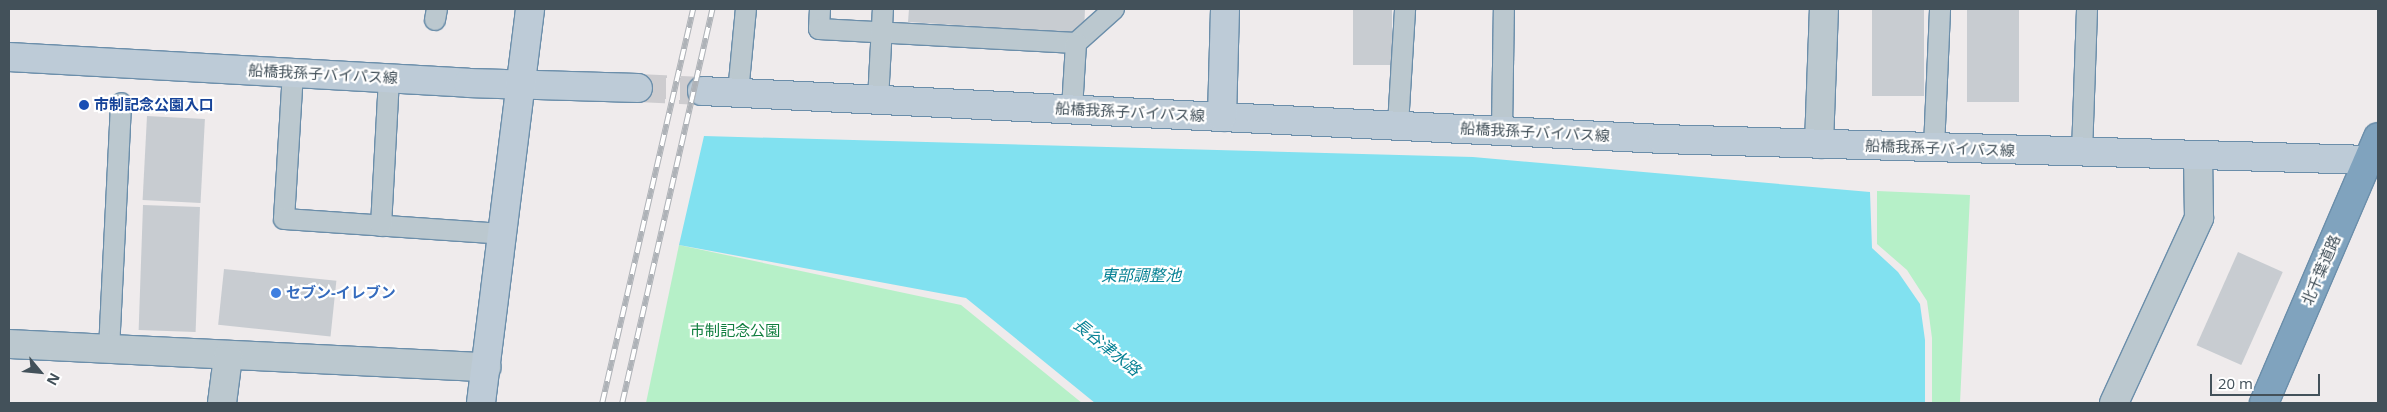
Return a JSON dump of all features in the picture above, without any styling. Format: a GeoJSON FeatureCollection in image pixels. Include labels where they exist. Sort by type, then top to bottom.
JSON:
{"type":"FeatureCollection","features":[{"type":"Feature","properties":{"kind":"highway","name":"北千葉道路"},"geometry":{"type":"LineString","coordinates":[[2264,403],[2373,148]]}},
{"type":"Feature","properties":{"kind":"street"},"geometry":{"type":"LineString","coordinates":[[481,403],[503,234],[518,85],[530,9]]}},
{"type":"Feature","properties":{"kind":"street"},"geometry":{"type":"LineString","coordinates":[[1222,117],[1225,9]]}},
{"type":"Feature","properties":{"kind":"street"},"geometry":{"type":"LineString","coordinates":[[1819,144],[1824,9]]}},
{"type":"Feature","properties":{"kind":"street","name":"船橋我孫子バイパス線"},"geometry":{"type":"LineString","coordinates":[[9,57],[518,85],[638,88]]}},
{"type":"Feature","properties":{"kind":"street","name":"船橋我孫子バイパス線"},"geometry":{"type":"LineString","coordinates":[[702,91],[1502,130],[1934,148],[2198,156],[2373,148]]}},
{"type":"Feature","properties":{"kind":"street"},"geometry":{"type":"LineString","coordinates":[[2114,403],[2199,218],[2198,156]]}},
{"type":"Feature","properties":{"kind":"street"},"geometry":{"type":"LineString","coordinates":[[9,344],[228,357],[486,367]]}},
{"type":"Feature","properties":{"kind":"street"},"geometry":{"type":"LineString","coordinates":[[222,403],[228,357]]}},
{"type":"Feature","properties":{"kind":"lane"},"geometry":{"type":"LineString","coordinates":[[738,93],[746,9]]}},
{"type":"Feature","properties":{"kind":"lane"},"geometry":{"type":"LineString","coordinates":[[820,9],[819,29],[996,34],[1039,37],[1076,43]]}},
{"type":"Feature","properties":{"kind":"lane"},"geometry":{"type":"LineString","coordinates":[[878,100],[883,9]]}},
{"type":"Feature","properties":{"kind":"lane"},"geometry":{"type":"LineString","coordinates":[[1072,109],[1076,43],[1114,9]]}},
{"type":"Feature","properties":{"kind":"lane"},"geometry":{"type":"LineString","coordinates":[[1398,125],[1405,9]]}},
{"type":"Feature","properties":{"kind":"lane"},"geometry":{"type":"LineString","coordinates":[[1502,130],[1504,9]]}},
{"type":"Feature","properties":{"kind":"lane"},"geometry":{"type":"LineString","coordinates":[[1934,148],[1940,9]]}},
{"type":"Feature","properties":{"kind":"lane"},"geometry":{"type":"LineString","coordinates":[[2082,153],[2087,9]]}},
{"type":"Feature","properties":{"kind":"lane"},"geometry":{"type":"LineString","coordinates":[[293,72],[284,219],[503,234]]}},
{"type":"Feature","properties":{"kind":"lane"},"geometry":{"type":"LineString","coordinates":[[381,226],[389,78]]}},
{"type":"Feature","properties":{"kind":"lane"},"geometry":{"type":"LineString","coordinates":[[109,350],[120,103]]}},
{"type":"Feature","properties":{"kind":"green space"},"geometry":{"type":"Polygon","coordinates":[[[1877,191],[1970,195],[1960,403],[1932,403],[1932,338],[1927,301],[1907,270],[1877,244],[1877,191]]]}},
{"type":"Feature","properties":{"kind":"green space","name":"市制記念公園"},"geometry":{"type":"Polygon","coordinates":[[[679,245],[961,305],[1082,403],[646,403],[679,245]]]}},
{"type":"Feature","properties":{"kind":"water","name":"東部調整池"},"geometry":{"type":"Polygon","coordinates":[[[704,136],[1473,157],[1870,192],[1872,248],[1898,272],[1920,304],[1925,340],[1925,403],[1095,403],[966,298],[679,245],[704,136]]]}},
{"type":"Feature","properties":{"kind":"building"},"geometry":{"type":"Polygon","coordinates":[[[909,9],[1085,9],[1084,33],[908,22],[909,9]]]}},
{"type":"Feature","properties":{"kind":"building"},"geometry":{"type":"Polygon","coordinates":[[[1353,9],[1392,9],[1392,65],[1353,65],[1353,9]]]}},
{"type":"Feature","properties":{"kind":"building"},"geometry":{"type":"Polygon","coordinates":[[[1872,9],[1924,9],[1924,96],[1872,96],[1872,9]]]}},
{"type":"Feature","properties":{"kind":"building"},"geometry":{"type":"Polygon","coordinates":[[[1967,9],[2019,9],[2019,102],[1967,102],[1967,9]]]}},
{"type":"Feature","properties":{"kind":"building"},"geometry":{"type":"Polygon","coordinates":[[[147,116],[205,119],[201,203],[143,200],[147,116]]]}},
{"type":"Feature","properties":{"kind":"building"},"geometry":{"type":"Polygon","coordinates":[[[143,205],[200,207],[196,332],[139,330],[143,205]]]}},
{"type":"Feature","properties":{"kind":"building"},"geometry":{"type":"Polygon","coordinates":[[[2238,252],[2283,272],[2241,365],[2197,345],[2238,252]]]}},
{"type":"Feature","properties":{"kind":"building"},"geometry":{"type":"Polygon","coordinates":[[[224,269],[336,281],[331,337],[218,325],[224,269]]]}},
{"type":"Feature","properties":{"kind":"tunnel"},"geometry":{"type":"LineString","coordinates":[[638,88],[702,91]]}},
{"type":"Feature","properties":{"kind":"railway"},"geometry":{"type":"LineString","coordinates":[[602,403],[693,9]]}},
{"type":"Feature","properties":{"kind":"railway"},"geometry":{"type":"LineString","coordinates":[[622,403],[712,9]]}},
{"type":"Feature","properties":{"kind":"place","name":"市制記念公園入口"},"geometry":{"type":"Point","coordinates":[84,105]}},
{"type":"Feature","properties":{"kind":"place","name":"セブン-イレブン"},"geometry":{"type":"Point","coordinates":[276,293]}},
{"type":"Feature","properties":{"kind":"water label","name":"長谷津水路"},"geometry":{"type":"Point","coordinates":[1107,347]}}]}
